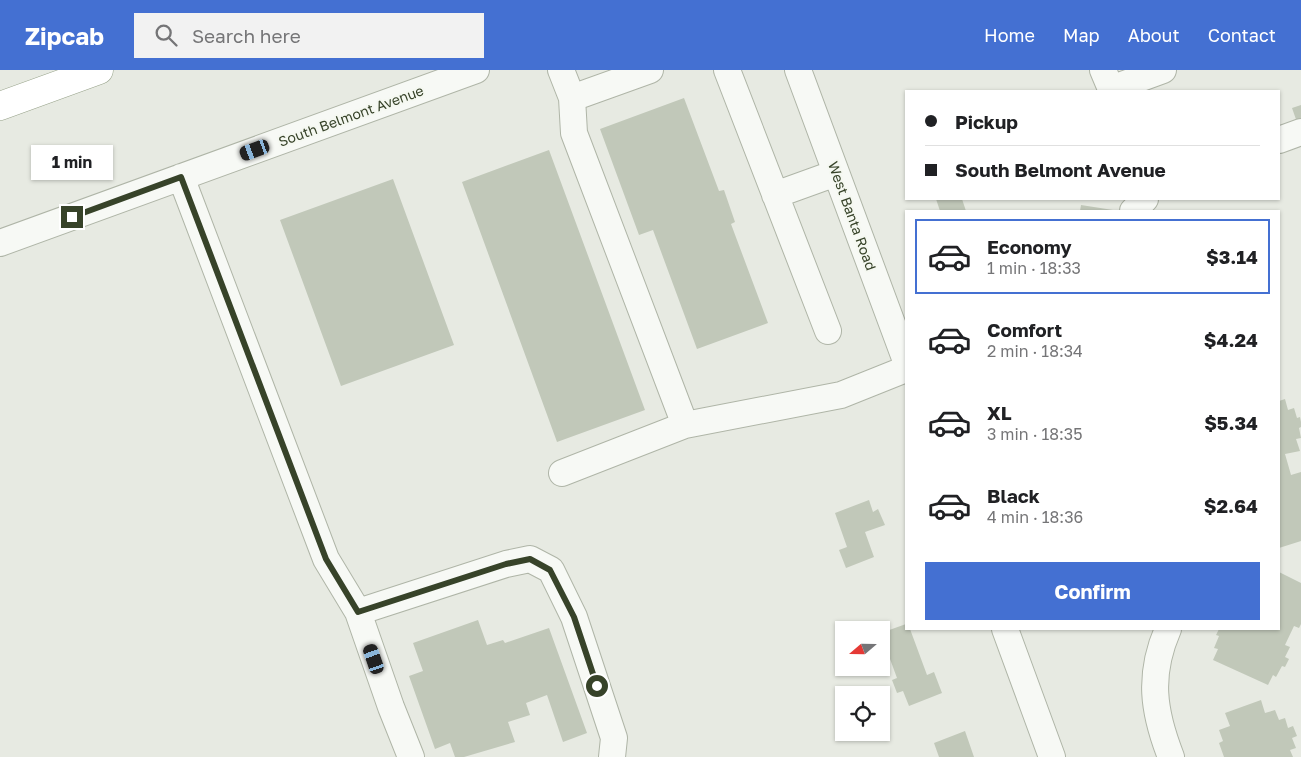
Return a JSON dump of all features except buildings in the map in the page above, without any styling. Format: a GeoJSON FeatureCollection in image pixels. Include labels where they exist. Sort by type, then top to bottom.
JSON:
{"type":"FeatureCollection","features":[{"type":"Feature","properties":{"kind":"highway"},"geometry":{"type":"LineString","coordinates":[[0,106],[99,70]]}},
{"type":"Feature","properties":{"kind":"street","name":"South Belmont Avenue"},"geometry":{"type":"LineString","coordinates":[[0,244],[476,70]]}},
{"type":"Feature","properties":{"kind":"street"},"geometry":{"type":"LineString","coordinates":[[561,70],[572,98],[574,133],[685,425]]}},
{"type":"Feature","properties":{"kind":"street"},"geometry":{"type":"LineString","coordinates":[[572,98],[650,70]]}},
{"type":"Feature","properties":{"kind":"street"},"geometry":{"type":"LineString","coordinates":[[727,70],[828,331]]}},
{"type":"Feature","properties":{"kind":"street","name":"West Banta Road"},"geometry":{"type":"LineString","coordinates":[[798,70],[905,358]]}},
{"type":"Feature","properties":{"kind":"street"},"geometry":{"type":"LineString","coordinates":[[1103,70],[1111,89],[1163,70]]}},
{"type":"Feature","properties":{"kind":"street"},"geometry":{"type":"LineString","coordinates":[[1280,140],[1301,132]]}},
{"type":"Feature","properties":{"kind":"street"},"geometry":{"type":"LineString","coordinates":[[775,195],[836,173]]}},
{"type":"Feature","properties":{"kind":"street"},"geometry":{"type":"LineString","coordinates":[[181,177],[326,559],[358,612],[391,707],[411,757]]}},
{"type":"Feature","properties":{"kind":"street"},"geometry":{"type":"LineString","coordinates":[[1134,210],[1143,200]]}},
{"type":"Feature","properties":{"kind":"street"},"geometry":{"type":"LineString","coordinates":[[562,473],[685,425],[841,395],[905,369]]}},
{"type":"Feature","properties":{"kind":"street"},"geometry":{"type":"LineString","coordinates":[[358,612],[506,564],[530,559],[550,570],[574,617],[614,738],[612,757]]}},
{"type":"Feature","properties":{"kind":"street"},"geometry":{"type":"LineString","coordinates":[[1005,630],[1052,757]]}},
{"type":"Feature","properties":{"kind":"street"},"geometry":{"type":"LineString","coordinates":[[1168,630],[1157,663],[1154,687],[1157,717],[1170,757]]}},
{"type":"Feature","properties":{"kind":"route"},"geometry":{"type":"LineString","coordinates":[[72,217],[181,177],[326,559],[358,612],[506,564],[530,559],[550,570],[574,617],[597,686]]}}]}
